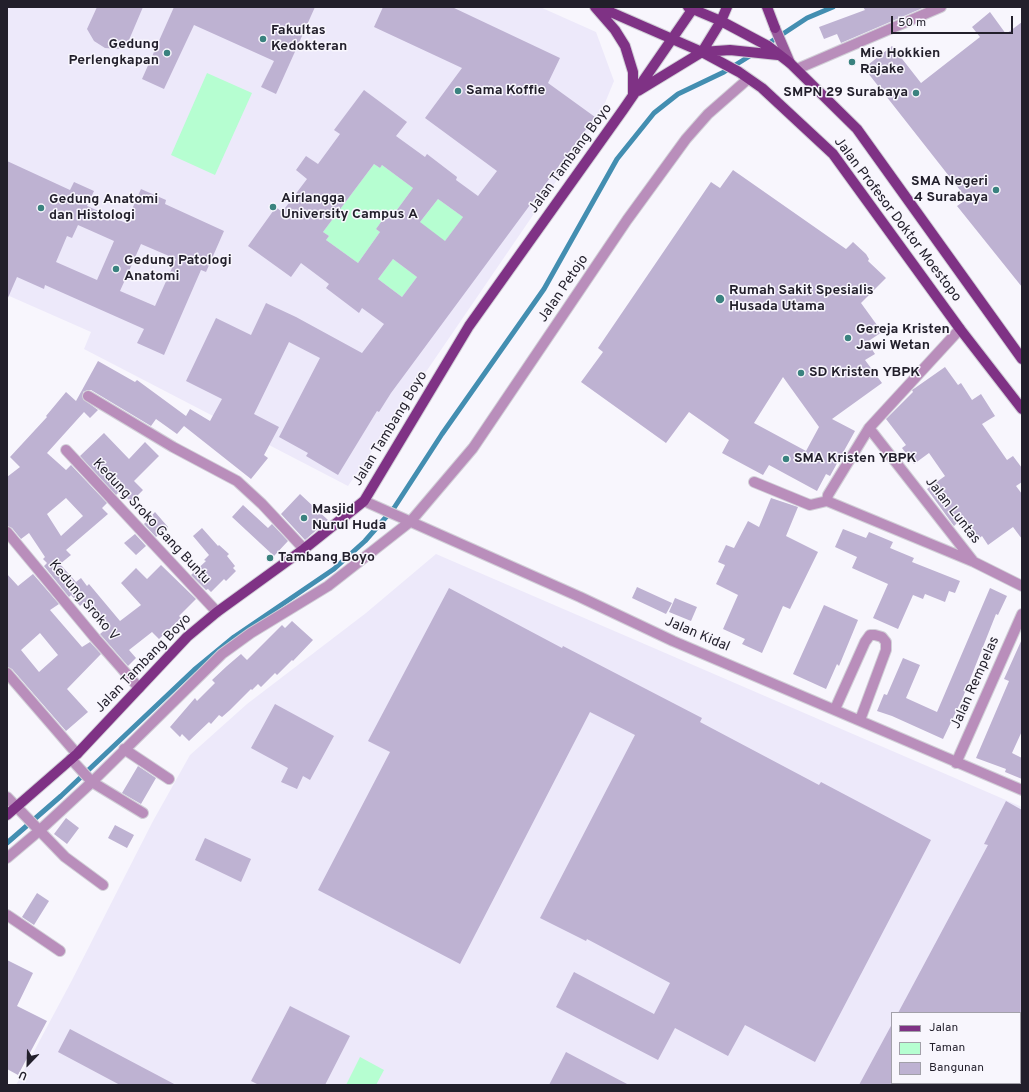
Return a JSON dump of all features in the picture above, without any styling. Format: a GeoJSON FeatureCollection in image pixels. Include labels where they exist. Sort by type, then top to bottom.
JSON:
{"type":"FeatureCollection","features":[{"type":"Feature","properties":{"kind":"main road"},"geometry":{"type":"LineString","coordinates":[[595,7],[615,30],[625,46],[633,72],[633,95]]}},
{"type":"Feature","properties":{"kind":"main road","name":"Jalan Profesor Doktor Moestopo"},"geometry":{"type":"LineString","coordinates":[[598,7],[702,52],[738,72],[762,88],[833,154],[960,329],[1022,410]]}},
{"type":"Feature","properties":{"kind":"main road"},"geometry":{"type":"LineString","coordinates":[[633,95],[702,52],[721,21],[727,7]]}},
{"type":"Feature","properties":{"kind":"main road"},"geometry":{"type":"LineString","coordinates":[[767,7],[777,33],[794,66]]}},
{"type":"Feature","properties":{"kind":"main road","name":"Jalan Tambang Boyo"},"geometry":{"type":"LineString","coordinates":[[7,815],[20,811],[75,759],[187,637],[216,612],[304,549],[364,501],[468,326],[633,95],[672,39],[691,8]]}},
{"type":"Feature","properties":{"kind":"main road","name":"Jalan Profesor Doktor Moestopo"},"geometry":{"type":"LineString","coordinates":[[691,8],[721,21],[794,66],[857,129],[1022,359]]}},
{"type":"Feature","properties":{"kind":"main road"},"geometry":{"type":"LineString","coordinates":[[702,52],[764,47]]}},
{"type":"Feature","properties":{"kind":"street"},"geometry":{"type":"LineString","coordinates":[[794,66],[941,7]]}},
{"type":"Feature","properties":{"kind":"street","name":"Jalan Petojo"},"geometry":{"type":"LineString","coordinates":[[7,858],[90,779],[124,749],[222,654],[251,633],[328,586],[407,519],[473,448],[627,220],[686,139],[708,114],[748,79]]}},
{"type":"Feature","properties":{"kind":"street"},"geometry":{"type":"LineString","coordinates":[[827,502],[828,495],[869,428],[960,329]]}},
{"type":"Feature","properties":{"kind":"street"},"geometry":{"type":"LineString","coordinates":[[88,396],[173,447],[237,481],[262,504],[304,549]]}},
{"type":"Feature","properties":{"kind":"street","name":"Jalan Luntas"},"geometry":{"type":"LineString","coordinates":[[869,428],[974,562],[1022,586]]}},
{"type":"Feature","properties":{"kind":"street","name":"Kedung Sroko Gang Buntu"},"geometry":{"type":"LineString","coordinates":[[66,450],[216,612]]}},
{"type":"Feature","properties":{"kind":"street"},"geometry":{"type":"LineString","coordinates":[[754,482],[810,504],[827,502],[974,562]]}},
{"type":"Feature","properties":{"kind":"street","name":"Jalan Kidal"},"geometry":{"type":"LineString","coordinates":[[364,501],[407,519],[673,641],[1022,790]]}},
{"type":"Feature","properties":{"kind":"street","name":"Kedung Sroko V"},"geometry":{"type":"LineString","coordinates":[[7,532],[94,638],[139,688]]}},
{"type":"Feature","properties":{"kind":"street","name":"Jalan Rempelas"},"geometry":{"type":"LineString","coordinates":[[956,763],[1022,614]]}},
{"type":"Feature","properties":{"kind":"street"},"geometry":{"type":"LineString","coordinates":[[835,709],[865,642],[870,636],[875,635],[882,637],[886,642],[886,650],[860,720]]}},
{"type":"Feature","properties":{"kind":"street"},"geometry":{"type":"LineString","coordinates":[[7,673],[90,779],[143,813]]}},
{"type":"Feature","properties":{"kind":"street"},"geometry":{"type":"LineString","coordinates":[[124,749],[169,779]]}},
{"type":"Feature","properties":{"kind":"street"},"geometry":{"type":"LineString","coordinates":[[7,797],[65,858],[103,885]]}},
{"type":"Feature","properties":{"kind":"street"},"geometry":{"type":"LineString","coordinates":[[7,915],[60,951]]}},
{"type":"Feature","properties":{"kind":"shaded area","name":"Airlangga University Campus A"},"geometry":{"type":"Polygon","coordinates":[[[7,7],[540,7],[596,32],[614,81],[598,120],[348,486],[84,349],[91,332],[7,295],[7,7]]]}},
{"type":"Feature","properties":{"kind":"shaded area"},"geometry":{"type":"Polygon","coordinates":[[[436,554],[1022,807],[1022,1085],[16,1085],[71,982],[153,821],[190,755],[247,704],[366,613],[436,554]]]}},
{"type":"Feature","properties":{"kind":"green space"},"geometry":{"type":"Polygon","coordinates":[[[207,73],[252,93],[215,175],[171,155],[207,73]]]}},
{"type":"Feature","properties":{"kind":"green space"},"geometry":{"type":"Polygon","coordinates":[[[374,164],[380,168],[382,165],[413,188],[391,218],[386,215],[376,229],[380,232],[358,263],[326,240],[329,236],[323,232],[374,164]]]}},
{"type":"Feature","properties":{"kind":"green space"},"geometry":{"type":"Polygon","coordinates":[[[438,199],[463,217],[437,252],[420,222],[438,199]]]}},
{"type":"Feature","properties":{"kind":"green space"},"geometry":{"type":"Polygon","coordinates":[[[393,259],[417,277],[402,297],[378,279],[393,259]]]}},
{"type":"Feature","properties":{"kind":"green space"},"geometry":{"type":"Polygon","coordinates":[[[360,1057],[384,1070],[376,1085],[346,1085],[360,1057]]]}},
{"type":"Feature","properties":{"kind":"building"},"geometry":{"type":"Polygon","coordinates":[[[97,7],[143,7],[126,47],[119,49],[105,48],[94,41],[87,29],[97,7]]]}},
{"type":"Feature","properties":{"kind":"building","name":"Fakultas Kedokteran"},"geometry":{"type":"Polygon","coordinates":[[[174,7],[315,7],[276,94],[261,87],[274,61],[194,25],[164,89],[142,79],[174,7]]]}},
{"type":"Feature","properties":{"kind":"building"},"geometry":{"type":"Polygon","coordinates":[[[383,7],[452,7],[560,58],[548,83],[595,117],[391,393],[379,412],[377,411],[338,475],[306,456],[308,453],[279,437],[320,358],[289,342],[254,414],[279,427],[264,455],[268,458],[251,479],[184,426],[177,434],[156,419],[151,426],[91,390],[83,392],[83,399],[98,410],[90,418],[84,412],[47,453],[66,470],[71,465],[107,503],[102,508],[108,514],[66,550],[71,555],[60,564],[76,582],[81,578],[87,586],[89,584],[120,621],[141,605],[121,583],[136,568],[147,579],[161,565],[196,599],[179,616],[181,618],[159,639],[152,632],[129,650],[136,658],[128,666],[100,634],[107,628],[84,602],[80,606],[71,595],[69,597],[44,566],[47,563],[43,559],[45,557],[29,533],[21,539],[12,528],[7,526],[7,477],[20,467],[10,457],[47,417],[46,416],[66,392],[76,401],[98,361],[135,382],[137,380],[186,416],[190,409],[210,421],[222,399],[186,381],[216,318],[251,335],[266,303],[296,317],[362,353],[384,324],[362,308],[359,313],[326,288],[329,284],[301,263],[291,277],[248,246],[276,207],[282,212],[307,179],[296,170],[306,156],[318,164],[340,134],[334,130],[364,90],[407,122],[396,136],[425,157],[427,154],[457,177],[456,180],[478,196],[497,171],[425,118],[462,68],[374,27],[383,7]],[[374,164],[323,232],[329,236],[326,240],[358,263],[380,232],[376,229],[386,215],[391,218],[413,188],[382,165],[380,168],[374,164]],[[438,199],[420,222],[445,241],[463,217],[438,199]],[[393,259],[378,279],[402,297],[417,277],[393,259]],[[66,498],[47,514],[61,536],[83,516],[66,498]]]}},
{"type":"Feature","properties":{"kind":"building"},"geometry":{"type":"Polygon","coordinates":[[[863,7],[925,7],[841,43],[837,34],[824,39],[819,27],[865,10],[863,7]]]}},
{"type":"Feature","properties":{"kind":"building"},"geometry":{"type":"Polygon","coordinates":[[[990,12],[1006,34],[1022,22],[1022,287],[957,206],[967,199],[864,68],[892,46],[921,83],[980,37],[972,27],[990,12]]]}},
{"type":"Feature","properties":{"kind":"building","name":"Gedung Patologi Anatomi"},"geometry":{"type":"Polygon","coordinates":[[[7,161],[70,190],[74,182],[94,191],[87,206],[126,223],[141,189],[166,200],[165,204],[224,231],[206,272],[201,270],[164,355],[137,343],[144,329],[45,285],[44,289],[17,277],[7,300],[7,161]],[[78,225],[72,238],[67,236],[56,262],[97,280],[114,241],[78,225]],[[141,244],[120,291],[155,306],[176,259],[141,244]]]}},
{"type":"Feature","properties":{"kind":"building","name":"Rumah Sakit Spesialis Husada Utama"},"geometry":{"type":"Polygon","coordinates":[[[733,170],[846,249],[853,242],[866,254],[869,259],[868,261],[886,278],[861,303],[882,332],[867,342],[875,354],[865,360],[882,383],[832,419],[855,431],[830,476],[826,474],[817,491],[769,465],[763,475],[722,453],[729,440],[689,412],[666,443],[581,382],[603,352],[598,348],[711,182],[720,188],[733,170]],[[783,377],[754,423],[806,451],[819,427],[783,377]]]}},
{"type":"Feature","properties":{"kind":"building"},"geometry":{"type":"Polygon","coordinates":[[[945,367],[958,385],[961,383],[972,400],[981,394],[995,416],[982,424],[1007,460],[1013,456],[1022,468],[1022,482],[1016,486],[1022,494],[1022,539],[1013,527],[988,545],[982,536],[976,541],[957,523],[954,526],[927,489],[945,476],[929,453],[914,464],[902,448],[906,445],[886,419],[913,392],[912,390],[945,367]]]}},
{"type":"Feature","properties":{"kind":"building"},"geometry":{"type":"Polygon","coordinates":[[[104,433],[129,459],[145,442],[159,456],[134,481],[143,490],[131,502],[120,491],[116,495],[80,456],[104,433]]]}},
{"type":"Feature","properties":{"kind":"building","name":"Masjid Nurul Huda"},"geometry":{"type":"Polygon","coordinates":[[[300,494],[328,520],[305,540],[281,514],[300,494]]]}},
{"type":"Feature","properties":{"kind":"building"},"geometry":{"type":"Polygon","coordinates":[[[771,498],[798,507],[786,536],[818,552],[790,609],[783,606],[762,653],[742,644],[745,639],[723,629],[738,595],[716,584],[725,565],[718,562],[726,545],[734,548],[748,521],[759,527],[771,498]]]}},
{"type":"Feature","properties":{"kind":"building"},"geometry":{"type":"Polygon","coordinates":[[[243,505],[268,528],[272,524],[288,541],[274,556],[232,517],[243,505]]]}},
{"type":"Feature","properties":{"kind":"building"},"geometry":{"type":"Polygon","coordinates":[[[155,512],[168,527],[156,537],[144,524],[155,512]]]}},
{"type":"Feature","properties":{"kind":"building"},"geometry":{"type":"Polygon","coordinates":[[[202,528],[218,546],[219,545],[229,554],[227,556],[235,566],[233,568],[236,571],[226,581],[224,579],[211,592],[208,589],[206,590],[191,575],[206,561],[204,560],[209,555],[193,536],[202,528]]]}},
{"type":"Feature","properties":{"kind":"building"},"geometry":{"type":"Polygon","coordinates":[[[843,529],[866,538],[869,532],[893,542],[890,548],[914,558],[912,562],[960,581],[955,593],[949,591],[945,602],[925,594],[923,599],[913,595],[898,629],[873,618],[888,584],[852,568],[857,557],[835,547],[843,529]]]}},
{"type":"Feature","properties":{"kind":"building"},"geometry":{"type":"Polygon","coordinates":[[[135,534],[146,546],[136,555],[124,543],[135,534]]]}},
{"type":"Feature","properties":{"kind":"building"},"geometry":{"type":"Polygon","coordinates":[[[7,574],[18,586],[33,574],[59,604],[50,610],[82,647],[90,642],[101,654],[67,689],[88,712],[66,731],[12,669],[7,667],[7,574]],[[40,633],[21,650],[39,672],[58,655],[40,633]]]}},
{"type":"Feature","properties":{"kind":"building"},"geometry":{"type":"Polygon","coordinates":[[[637,587],[672,603],[666,614],[632,598],[637,587]]]}},
{"type":"Feature","properties":{"kind":"building"},"geometry":{"type":"Polygon","coordinates":[[[449,588],[562,648],[563,646],[702,718],[700,722],[819,785],[821,782],[931,840],[815,1062],[745,1025],[728,1056],[675,1028],[658,1060],[556,1007],[574,972],[654,1014],[670,983],[587,939],[586,941],[540,918],[635,735],[590,712],[460,964],[318,890],[390,752],[368,741],[449,588]]]}},
{"type":"Feature","properties":{"kind":"building"},"geometry":{"type":"Polygon","coordinates":[[[990,588],[1007,596],[998,615],[996,614],[963,697],[943,739],[892,716],[877,711],[884,694],[887,695],[903,658],[920,665],[906,698],[937,712],[990,588]]]}},
{"type":"Feature","properties":{"kind":"building"},"geometry":{"type":"Polygon","coordinates":[[[675,598],[697,607],[691,621],[669,612],[675,598]]]}},
{"type":"Feature","properties":{"kind":"building"},"geometry":{"type":"Polygon","coordinates":[[[824,605],[858,620],[839,666],[837,664],[826,689],[793,674],[824,605]]]}},
{"type":"Feature","properties":{"kind":"building"},"geometry":{"type":"Polygon","coordinates":[[[292,621],[313,640],[277,675],[275,673],[261,687],[258,684],[252,690],[251,689],[222,717],[219,715],[211,724],[209,722],[189,741],[182,734],[180,737],[170,727],[195,698],[197,701],[215,683],[212,680],[227,666],[241,654],[247,660],[282,625],[285,628],[292,621]]]}},
{"type":"Feature","properties":{"kind":"building"},"geometry":{"type":"Polygon","coordinates":[[[1022,639],[1022,731],[1012,753],[1022,758],[1022,779],[1005,772],[1006,769],[976,758],[1009,681],[1004,679],[1022,639]]]}},
{"type":"Feature","properties":{"kind":"building"},"geometry":{"type":"Polygon","coordinates":[[[275,704],[334,736],[310,780],[303,776],[297,789],[281,782],[288,768],[251,748],[275,704]]]}},
{"type":"Feature","properties":{"kind":"building"},"geometry":{"type":"Polygon","coordinates":[[[138,766],[156,778],[141,804],[122,793],[138,766]]]}},
{"type":"Feature","properties":{"kind":"building"},"geometry":{"type":"Polygon","coordinates":[[[1006,801],[1022,810],[1022,1013],[899,1012],[988,845],[984,844],[1006,801]]]}},
{"type":"Feature","properties":{"kind":"building"},"geometry":{"type":"Polygon","coordinates":[[[66,818],[79,828],[67,844],[54,834],[66,818]]]}},
{"type":"Feature","properties":{"kind":"building"},"geometry":{"type":"Polygon","coordinates":[[[115,825],[134,835],[127,848],[108,838],[115,825]]]}},
{"type":"Feature","properties":{"kind":"building"},"geometry":{"type":"Polygon","coordinates":[[[205,838],[251,859],[241,882],[195,860],[205,838]]]}},
{"type":"Feature","properties":{"kind":"building"},"geometry":{"type":"Polygon","coordinates":[[[37,893],[49,901],[34,925],[22,917],[37,893]]]}},
{"type":"Feature","properties":{"kind":"building"},"geometry":{"type":"Polygon","coordinates":[[[7,960],[33,973],[17,1006],[47,1021],[18,1075],[7,1069],[7,960]]]}},
{"type":"Feature","properties":{"kind":"building"},"geometry":{"type":"Polygon","coordinates":[[[290,1006],[350,1036],[325,1085],[259,1085],[251,1081],[290,1006]]]}},
{"type":"Feature","properties":{"kind":"building"},"geometry":{"type":"Polygon","coordinates":[[[891,1026],[892,1085],[859,1085],[891,1026]]]}},
{"type":"Feature","properties":{"kind":"building"},"geometry":{"type":"Polygon","coordinates":[[[70,1029],[176,1085],[120,1085],[58,1052],[70,1029]]]}},
{"type":"Feature","properties":{"kind":"building"},"geometry":{"type":"Polygon","coordinates":[[[566,1052],[629,1085],[549,1085],[566,1052]]]}},
{"type":"Feature","properties":{"kind":"waterway"},"geometry":{"type":"LineString","coordinates":[[766,45],[807,18],[833,7]]}},
{"type":"Feature","properties":{"kind":"waterway"},"geometry":{"type":"LineString","coordinates":[[7,843],[61,796],[194,670],[234,637],[334,569],[365,541],[394,508],[442,434],[544,289],[617,159],[654,113],[678,94],[724,72],[753,54]]}},
{"type":"Feature","properties":{"kind":"place","name":"Fakultas Kedokteran"},"geometry":{"type":"Point","coordinates":[263,39]}},
{"type":"Feature","properties":{"kind":"place","name":"Gedung Perlengkapan"},"geometry":{"type":"Point","coordinates":[167,53]}},
{"type":"Feature","properties":{"kind":"place","name":"Mie Hokkien Rajake"},"geometry":{"type":"Point","coordinates":[852,62]}},
{"type":"Feature","properties":{"kind":"place","name":"Sama Koffie"},"geometry":{"type":"Point","coordinates":[458,91]}},
{"type":"Feature","properties":{"kind":"place","name":"SMPN 29 Surabaya"},"geometry":{"type":"Point","coordinates":[916,93]}},
{"type":"Feature","properties":{"kind":"place","name":"SMA Negeri 4 Surabaya"},"geometry":{"type":"Point","coordinates":[996,190]}},
{"type":"Feature","properties":{"kind":"place","name":"Airlangga University Campus A"},"geometry":{"type":"Point","coordinates":[273,207]}},
{"type":"Feature","properties":{"kind":"place","name":"Gedung Anatomi dan Histologi"},"geometry":{"type":"Point","coordinates":[41,208]}},
{"type":"Feature","properties":{"kind":"place","name":"Gedung Patologi Anatomi"},"geometry":{"type":"Point","coordinates":[116,269]}},
{"type":"Feature","properties":{"kind":"place","name":"Rumah Sakit Spesialis Husada Utama"},"geometry":{"type":"Point","coordinates":[720,299]}},
{"type":"Feature","properties":{"kind":"place","name":"Gereja Kristen Jawi Wetan"},"geometry":{"type":"Point","coordinates":[848,338]}},
{"type":"Feature","properties":{"kind":"place","name":"SD Kristen YBPK"},"geometry":{"type":"Point","coordinates":[801,373]}},
{"type":"Feature","properties":{"kind":"place","name":"SMA Kristen YBPK"},"geometry":{"type":"Point","coordinates":[786,459]}},
{"type":"Feature","properties":{"kind":"place","name":"Masjid Nurul Huda"},"geometry":{"type":"Point","coordinates":[304,518]}},
{"type":"Feature","properties":{"kind":"place","name":"Tambang Boyo"},"geometry":{"type":"Point","coordinates":[270,558]}}]}
